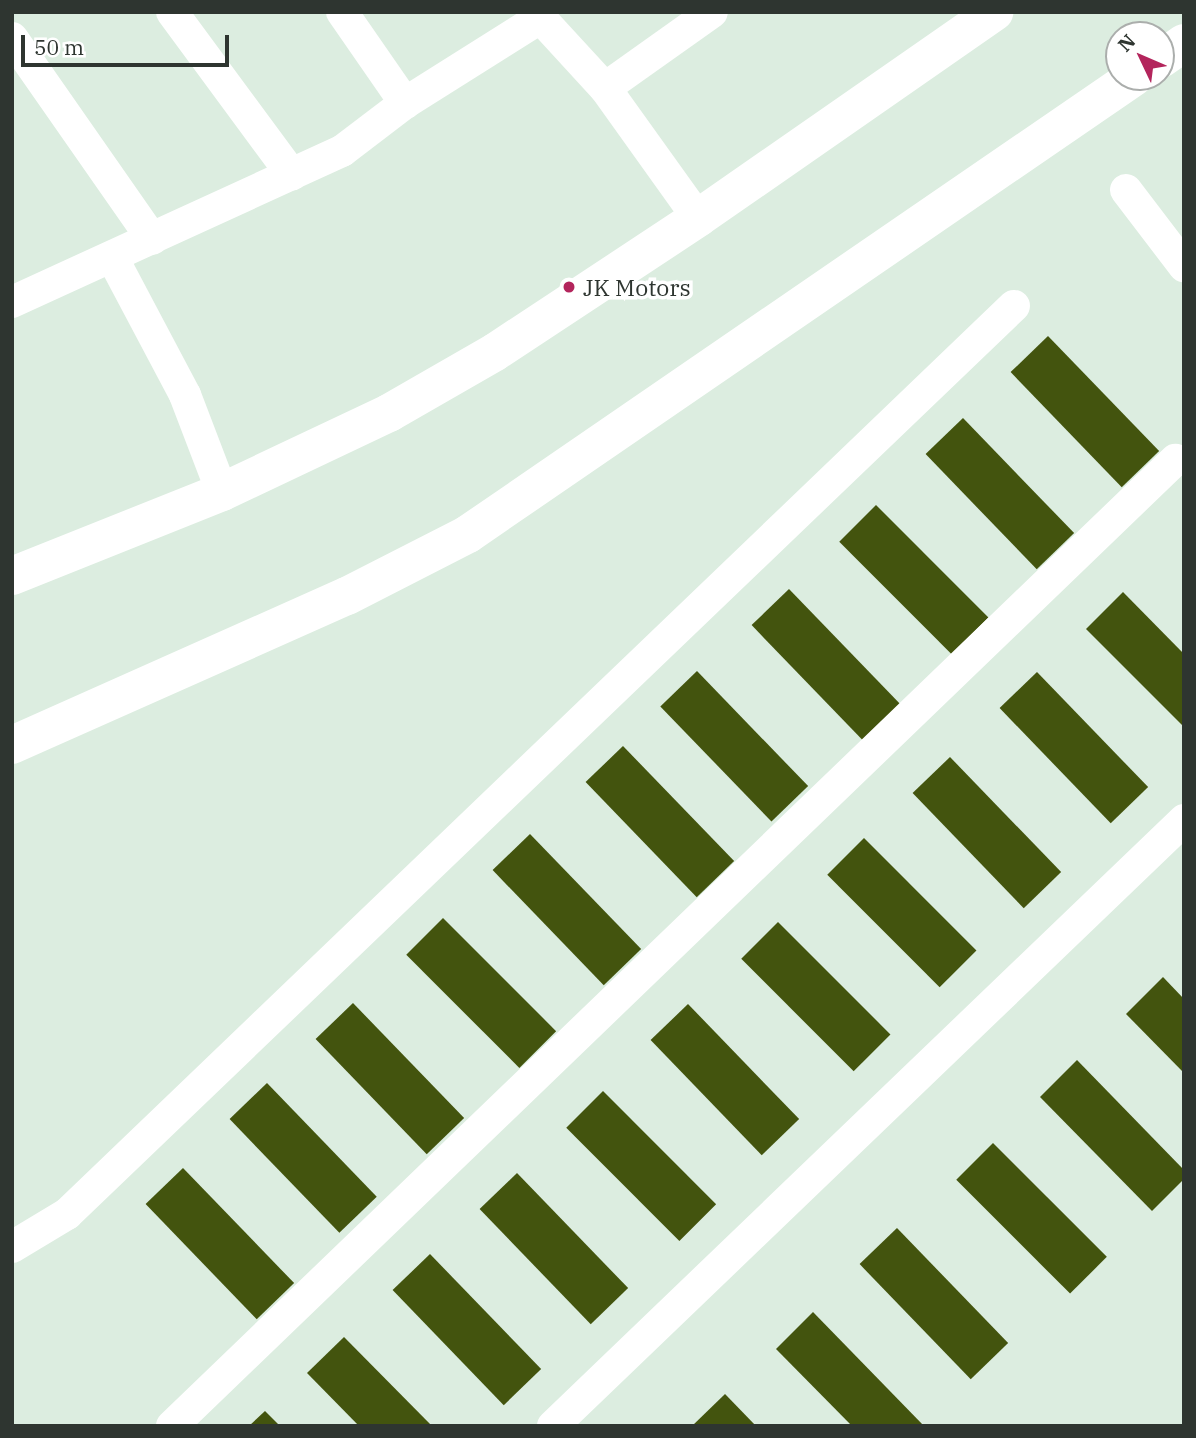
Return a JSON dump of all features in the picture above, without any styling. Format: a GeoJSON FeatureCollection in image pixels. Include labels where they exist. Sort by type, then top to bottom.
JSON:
{"type":"FeatureCollection","features":[{"type":"Feature","properties":{"kind":"main road"},"geometry":{"type":"LineString","coordinates":[[12,576],[222,492],[401,406],[495,352],[698,218],[994,12]]}},
{"type":"Feature","properties":{"kind":"main road"},"geometry":{"type":"LineString","coordinates":[[12,745],[347,596],[468,534],[1114,91]]}},
{"type":"Feature","properties":{"kind":"street"},"geometry":{"type":"LineString","coordinates":[[172,12],[292,175]]}},
{"type":"Feature","properties":{"kind":"street"},"geometry":{"type":"LineString","coordinates":[[342,12],[405,103]]}},
{"type":"Feature","properties":{"kind":"street"},"geometry":{"type":"LineString","coordinates":[[605,88],[712,12]]}},
{"type":"Feature","properties":{"kind":"street"},"geometry":{"type":"LineString","coordinates":[[14,299],[342,151],[405,103],[537,15],[605,88],[698,218]]}},
{"type":"Feature","properties":{"kind":"street"},"geometry":{"type":"LineString","coordinates":[[12,38],[152,239]]}},
{"type":"Feature","properties":{"kind":"street"},"geometry":{"type":"LineString","coordinates":[[1126,190],[1184,266]]}},
{"type":"Feature","properties":{"kind":"street"},"geometry":{"type":"LineString","coordinates":[[112,257],[185,395],[222,492]]}},
{"type":"Feature","properties":{"kind":"street"},"geometry":{"type":"LineString","coordinates":[[12,1247],[67,1214],[1014,306]]}},
{"type":"Feature","properties":{"kind":"street"},"geometry":{"type":"LineString","coordinates":[[172,1426],[1175,460]]}},
{"type":"Feature","properties":{"kind":"street"},"geometry":{"type":"LineString","coordinates":[[553,1426],[1184,820]]}},
{"type":"Feature","properties":{"kind":"building"},"geometry":{"type":"Polygon","coordinates":[[[1048,336],[1159,451],[1122,487],[1011,372],[1048,336]]]}},
{"type":"Feature","properties":{"kind":"building"},"geometry":{"type":"Polygon","coordinates":[[[963,418],[1074,533],[1037,569],[926,454],[963,418]]]}},
{"type":"Feature","properties":{"kind":"building"},"geometry":{"type":"Polygon","coordinates":[[[876,505],[988,617],[952,654],[839,542],[876,505]]]}},
{"type":"Feature","properties":{"kind":"building"},"geometry":{"type":"Polygon","coordinates":[[[789,589],[900,704],[863,740],[752,625],[789,589]]]}},
{"type":"Feature","properties":{"kind":"building"},"geometry":{"type":"Polygon","coordinates":[[[1123,592],[1184,654],[1184,727],[1086,629],[1123,592]]]}},
{"type":"Feature","properties":{"kind":"building"},"geometry":{"type":"Polygon","coordinates":[[[697,671],[808,786],[771,822],[660,706],[697,671]]]}},
{"type":"Feature","properties":{"kind":"building"},"geometry":{"type":"Polygon","coordinates":[[[1037,672],[1148,787],[1111,823],[1000,708],[1037,672]]]}},
{"type":"Feature","properties":{"kind":"building"},"geometry":{"type":"Polygon","coordinates":[[[623,746],[734,861],[697,897],[586,782],[623,746]]]}},
{"type":"Feature","properties":{"kind":"building"},"geometry":{"type":"Polygon","coordinates":[[[950,757],[1061,872],[1024,908],[913,793],[950,757]]]}},
{"type":"Feature","properties":{"kind":"building"},"geometry":{"type":"Polygon","coordinates":[[[530,834],[641,949],[604,985],[493,870],[530,834]]]}},
{"type":"Feature","properties":{"kind":"building"},"geometry":{"type":"Polygon","coordinates":[[[864,838],[976,950],[940,987],[827,875],[864,838]]]}},
{"type":"Feature","properties":{"kind":"building"},"geometry":{"type":"Polygon","coordinates":[[[443,918],[556,1031],[519,1068],[406,955],[443,918]]]}},
{"type":"Feature","properties":{"kind":"building"},"geometry":{"type":"Polygon","coordinates":[[[778,922],[890,1034],[854,1071],[741,959],[778,922]]]}},
{"type":"Feature","properties":{"kind":"building"},"geometry":{"type":"Polygon","coordinates":[[[1163,977],[1184,999],[1184,1073],[1126,1014],[1163,977]]]}},
{"type":"Feature","properties":{"kind":"building"},"geometry":{"type":"Polygon","coordinates":[[[353,1003],[464,1118],[427,1154],[316,1039],[353,1003]]]}},
{"type":"Feature","properties":{"kind":"building"},"geometry":{"type":"Polygon","coordinates":[[[688,1004],[799,1119],[762,1155],[651,1040],[688,1004]]]}},
{"type":"Feature","properties":{"kind":"building"},"geometry":{"type":"Polygon","coordinates":[[[1077,1060],[1184,1170],[1184,1179],[1152,1211],[1040,1097],[1077,1060]]]}},
{"type":"Feature","properties":{"kind":"building"},"geometry":{"type":"Polygon","coordinates":[[[267,1083],[377,1197],[339,1233],[230,1119],[267,1083]]]}},
{"type":"Feature","properties":{"kind":"building"},"geometry":{"type":"Polygon","coordinates":[[[603,1091],[716,1204],[679,1241],[566,1128],[603,1091]]]}},
{"type":"Feature","properties":{"kind":"building"},"geometry":{"type":"Polygon","coordinates":[[[993,1143],[1107,1257],[1070,1294],[956,1180],[993,1143]]]}},
{"type":"Feature","properties":{"kind":"building"},"geometry":{"type":"Polygon","coordinates":[[[183,1168],[294,1283],[257,1319],[146,1204],[183,1168]]]}},
{"type":"Feature","properties":{"kind":"building"},"geometry":{"type":"Polygon","coordinates":[[[517,1173],[628,1288],[591,1324],[480,1209],[517,1173]]]}},
{"type":"Feature","properties":{"kind":"building"},"geometry":{"type":"Polygon","coordinates":[[[897,1228],[1008,1343],[971,1379],[860,1264],[897,1228]]]}},
{"type":"Feature","properties":{"kind":"building"},"geometry":{"type":"Polygon","coordinates":[[[430,1254],[541,1369],[504,1405],[393,1290],[430,1254]]]}},
{"type":"Feature","properties":{"kind":"building"},"geometry":{"type":"Polygon","coordinates":[[[813,1312],[924,1426],[852,1426],[776,1349],[813,1312]]]}},
{"type":"Feature","properties":{"kind":"building"},"geometry":{"type":"Polygon","coordinates":[[[344,1337],[432,1426],[359,1426],[307,1373],[344,1337]]]}},
{"type":"Feature","properties":{"kind":"building"},"geometry":{"type":"Polygon","coordinates":[[[725,1394],[756,1426],[692,1426],[725,1394]]]}},
{"type":"Feature","properties":{"kind":"building"},"geometry":{"type":"Polygon","coordinates":[[[265,1411],[280,1426],[249,1426],[265,1411]]]}},
{"type":"Feature","properties":{"kind":"place","name":"JK Motors"},"geometry":{"type":"Point","coordinates":[569,287]}}]}
